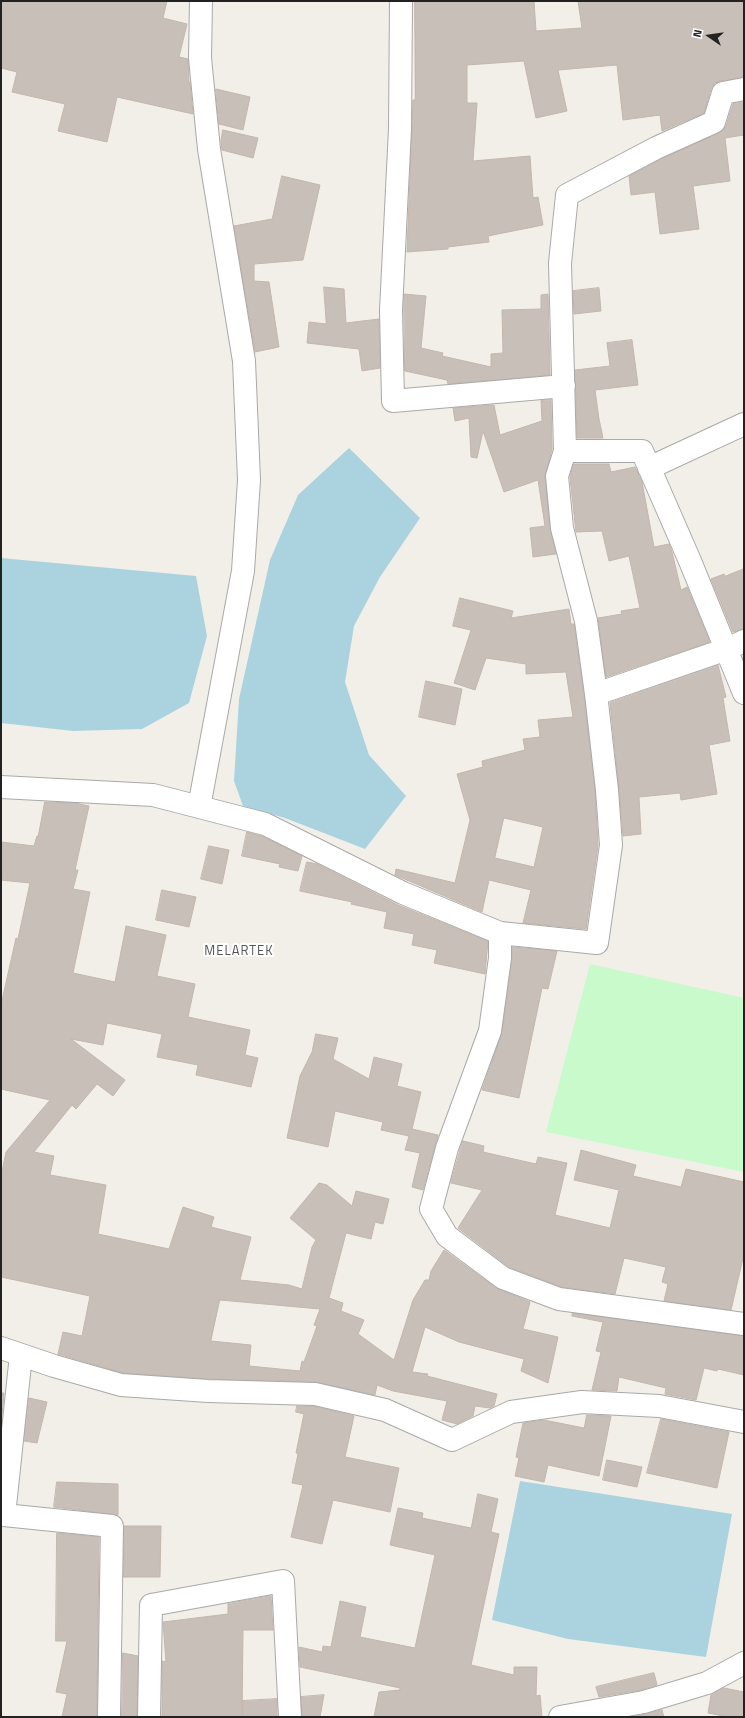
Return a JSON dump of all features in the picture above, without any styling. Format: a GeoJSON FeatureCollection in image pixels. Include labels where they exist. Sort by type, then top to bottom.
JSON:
{"type":"FeatureCollection","features":[{"type":"Feature","properties":{"kind":"street"},"geometry":{"type":"LineString","coordinates":[[199,807],[243,571],[249,480],[244,360],[209,149],[200,58],[201,1]]}},
{"type":"Feature","properties":{"kind":"street"},"geometry":{"type":"LineString","coordinates":[[401,1],[400,129],[391,310],[393,401],[564,386]]}},
{"type":"Feature","properties":{"kind":"street"},"geometry":{"type":"LineString","coordinates":[[1,787],[153,795],[265,824],[403,893],[500,933],[597,943],[610,845],[607,790],[586,621],[562,528],[557,476],[565,451],[560,263],[567,195],[656,148],[714,122],[723,93],[744,89]]}},
{"type":"Feature","properties":{"kind":"street"},"geometry":{"type":"LineString","coordinates":[[649,468],[744,424]]}},
{"type":"Feature","properties":{"kind":"street"},"geometry":{"type":"LineString","coordinates":[[565,451],[642,451],[735,645],[744,693]]}},
{"type":"Feature","properties":{"kind":"street"},"geometry":{"type":"LineString","coordinates":[[596,694],[735,645]]}},
{"type":"Feature","properties":{"kind":"street"},"geometry":{"type":"LineString","coordinates":[[500,933],[500,958],[490,1031],[447,1148],[430,1209],[447,1236],[503,1278],[559,1299],[744,1324]]}},
{"type":"Feature","properties":{"kind":"street"},"geometry":{"type":"LineString","coordinates":[[109,1717],[112,1526],[4,1515],[11,1352],[121,1385],[208,1391],[315,1394],[385,1410],[452,1440],[511,1412],[582,1402],[658,1406],[744,1422]]}},
{"type":"Feature","properties":{"kind":"street"},"geometry":{"type":"LineString","coordinates":[[149,1717],[151,1604],[283,1581],[290,1717]]}},
{"type":"Feature","properties":{"kind":"street"},"geometry":{"type":"LineString","coordinates":[[560,1717],[644,1702],[707,1683],[744,1663]]}},
{"type":"Feature","properties":{"kind":"green space"},"geometry":{"type":"Polygon","coordinates":[[[590,964],[744,998],[744,1172],[546,1132],[590,964]]]}},
{"type":"Feature","properties":{"kind":"water"},"geometry":{"type":"Polygon","coordinates":[[[349,448],[420,518],[380,577],[354,626],[345,682],[369,755],[406,796],[365,849],[285,818],[243,806],[234,781],[239,699],[270,560],[298,495],[349,448]]]}},
{"type":"Feature","properties":{"kind":"water"},"geometry":{"type":"Polygon","coordinates":[[[1,558],[196,576],[207,636],[189,703],[142,729],[73,731],[1,723],[1,558]]]}},
{"type":"Feature","properties":{"kind":"water"},"geometry":{"type":"Polygon","coordinates":[[[520,1481],[732,1514],[706,1657],[568,1639],[492,1620],[520,1481]]]}},
{"type":"Feature","properties":{"kind":"building"},"geometry":{"type":"Polygon","coordinates":[[[1,1],[167,1],[163,18],[187,24],[179,57],[188,59],[193,114],[117,97],[107,142],[58,131],[65,104],[12,92],[17,72],[1,68],[1,1]]]}},
{"type":"Feature","properties":{"kind":"building"},"geometry":{"type":"Polygon","coordinates":[[[415,1],[534,1],[536,31],[582,28],[578,1],[744,1],[744,77],[715,83],[711,89],[704,113],[662,131],[660,115],[623,120],[617,65],[558,70],[567,111],[536,118],[524,61],[467,65],[467,103],[477,103],[473,161],[530,156],[533,198],[538,197],[543,225],[488,236],[489,242],[448,247],[448,249],[407,252],[413,100],[415,100],[415,1]]]}},
{"type":"Feature","properties":{"kind":"building"},"geometry":{"type":"Polygon","coordinates":[[[216,89],[250,97],[243,130],[219,124],[216,89]]]}},
{"type":"Feature","properties":{"kind":"building"},"geometry":{"type":"Polygon","coordinates":[[[744,102],[744,135],[725,138],[730,181],[693,186],[699,229],[660,234],[655,192],[631,195],[629,176],[661,159],[719,133],[726,126],[733,104],[744,102]]]}},
{"type":"Feature","properties":{"kind":"building"},"geometry":{"type":"Polygon","coordinates":[[[223,130],[258,138],[253,158],[222,150],[221,141],[223,130]]]}},
{"type":"Feature","properties":{"kind":"building"},"geometry":{"type":"Polygon","coordinates":[[[282,176],[320,185],[303,260],[254,264],[254,281],[269,282],[279,347],[255,352],[234,226],[272,219],[282,176]]]}},
{"type":"Feature","properties":{"kind":"building"},"geometry":{"type":"Polygon","coordinates":[[[324,287],[344,289],[346,323],[379,319],[380,368],[362,371],[359,349],[307,343],[309,322],[326,324],[324,287]]]}},
{"type":"Feature","properties":{"kind":"building"},"geometry":{"type":"Polygon","coordinates":[[[599,288],[601,311],[574,314],[573,291],[599,288]]]}},
{"type":"Feature","properties":{"kind":"building"},"geometry":{"type":"Polygon","coordinates":[[[404,294],[426,296],[421,348],[443,353],[442,356],[491,367],[491,354],[503,353],[502,310],[541,309],[541,295],[548,294],[550,375],[448,384],[447,380],[405,371],[404,294]]]}},
{"type":"Feature","properties":{"kind":"building"},"geometry":{"type":"Polygon","coordinates":[[[632,340],[638,385],[595,390],[603,438],[577,438],[575,370],[610,366],[607,343],[632,340]]]}},
{"type":"Feature","properties":{"kind":"building"},"geometry":{"type":"Polygon","coordinates":[[[551,400],[552,449],[545,477],[550,529],[556,554],[533,557],[530,528],[545,526],[538,480],[504,492],[483,431],[477,458],[471,457],[469,418],[455,421],[453,408],[494,405],[500,435],[542,421],[541,401],[551,400]]]}},
{"type":"Feature","properties":{"kind":"building"},"geometry":{"type":"Polygon","coordinates":[[[574,464],[609,464],[611,472],[635,467],[642,482],[654,547],[669,544],[681,590],[687,587],[710,642],[606,677],[598,618],[622,614],[621,611],[640,608],[629,556],[609,561],[602,531],[576,532],[570,477],[574,464]]]}},
{"type":"Feature","properties":{"kind":"building"},"geometry":{"type":"Polygon","coordinates":[[[744,569],[744,629],[733,632],[711,579],[744,569]]]}},
{"type":"Feature","properties":{"kind":"building"},"geometry":{"type":"Polygon","coordinates":[[[460,598],[513,611],[511,618],[569,609],[571,624],[574,624],[584,696],[595,791],[598,845],[586,929],[523,923],[531,890],[489,880],[482,912],[395,875],[396,869],[455,883],[470,820],[457,774],[483,767],[482,761],[525,750],[523,739],[540,737],[538,720],[573,717],[566,672],[526,674],[526,664],[486,658],[475,690],[454,683],[471,630],[453,626],[460,598]],[[504,818],[495,858],[534,867],[543,827],[504,818]]]}},
{"type":"Feature","properties":{"kind":"building"},"geometry":{"type":"Polygon","coordinates":[[[718,665],[726,697],[723,698],[730,741],[709,745],[717,794],[681,800],[680,793],[639,797],[641,834],[623,836],[610,703],[718,665]]]}},
{"type":"Feature","properties":{"kind":"building"},"geometry":{"type":"Polygon","coordinates":[[[426,681],[462,689],[455,725],[419,717],[426,681]]]}},
{"type":"Feature","properties":{"kind":"building"},"geometry":{"type":"Polygon","coordinates":[[[45,802],[75,803],[89,806],[75,870],[78,870],[73,889],[90,892],[73,973],[115,982],[126,926],[166,935],[157,976],[195,984],[188,1017],[250,1030],[245,1055],[258,1058],[251,1087],[196,1075],[198,1065],[157,1057],[162,1034],[107,1023],[103,1045],[71,1039],[125,1080],[113,1096],[97,1084],[76,1109],[72,1105],[34,1152],[54,1156],[50,1175],[106,1185],[98,1234],[169,1249],[183,1207],[214,1217],[211,1227],[251,1237],[240,1280],[289,1285],[302,1289],[312,1247],[316,1240],[290,1218],[319,1183],[327,1185],[352,1206],[356,1191],[389,1199],[383,1224],[375,1222],[371,1239],[346,1233],[329,1298],[343,1303],[341,1311],[364,1320],[358,1334],[394,1360],[413,1300],[425,1280],[429,1280],[431,1271],[444,1250],[496,1288],[530,1302],[523,1329],[558,1337],[548,1383],[521,1371],[524,1359],[459,1342],[425,1327],[412,1372],[428,1374],[427,1376],[497,1394],[494,1406],[490,1408],[475,1406],[473,1416],[457,1424],[442,1420],[447,1401],[393,1391],[377,1385],[375,1395],[315,1382],[209,1379],[123,1373],[58,1354],[63,1332],[82,1336],[90,1296],[1,1277],[1,1177],[6,1152],[50,1100],[1,1089],[1,1005],[16,938],[18,939],[30,883],[1,880],[1,842],[34,846],[38,836],[45,802]],[[220,1300],[211,1341],[251,1345],[249,1366],[300,1371],[302,1361],[304,1362],[317,1326],[314,1325],[320,1309],[220,1300]]]}},
{"type":"Feature","properties":{"kind":"building"},"geometry":{"type":"Polygon","coordinates":[[[247,832],[261,836],[302,856],[298,871],[279,867],[280,864],[242,856],[247,832]]]}},
{"type":"Feature","properties":{"kind":"building"},"geometry":{"type":"Polygon","coordinates":[[[209,846],[229,850],[222,884],[201,879],[209,846]]]}},
{"type":"Feature","properties":{"kind":"building"},"geometry":{"type":"Polygon","coordinates":[[[307,862],[317,864],[398,905],[488,941],[485,974],[434,963],[437,950],[412,945],[414,934],[384,928],[387,912],[351,904],[352,902],[300,891],[307,862]]]}},
{"type":"Feature","properties":{"kind":"building"},"geometry":{"type":"Polygon","coordinates":[[[162,890],[196,897],[189,927],[156,920],[162,890]]]}},
{"type":"Feature","properties":{"kind":"building"},"geometry":{"type":"Polygon","coordinates":[[[512,947],[557,951],[548,989],[542,988],[519,1098],[482,1090],[502,1033],[512,960],[512,947]]]}},
{"type":"Feature","properties":{"kind":"building"},"geometry":{"type":"Polygon","coordinates":[[[316,1034],[338,1038],[333,1059],[369,1079],[374,1057],[402,1064],[397,1086],[421,1092],[412,1129],[438,1135],[423,1190],[412,1187],[420,1153],[405,1150],[409,1136],[381,1130],[383,1122],[335,1111],[328,1147],[287,1138],[300,1076],[312,1052],[316,1034]]]}},
{"type":"Feature","properties":{"kind":"building"},"geometry":{"type":"Polygon","coordinates":[[[463,1141],[484,1146],[483,1152],[536,1164],[538,1157],[567,1163],[555,1215],[610,1228],[619,1190],[574,1180],[581,1150],[636,1165],[633,1176],[681,1187],[686,1169],[744,1182],[744,1254],[731,1310],[664,1301],[668,1284],[662,1282],[666,1267],[624,1258],[615,1294],[562,1287],[509,1267],[458,1228],[482,1190],[451,1183],[463,1141]]]}},
{"type":"Feature","properties":{"kind":"building"},"geometry":{"type":"Polygon","coordinates":[[[573,1313],[744,1336],[744,1375],[718,1369],[717,1371],[704,1368],[696,1400],[665,1394],[666,1388],[619,1377],[617,1391],[592,1390],[601,1352],[596,1351],[603,1322],[572,1316],[573,1313]]]}},
{"type":"Feature","properties":{"kind":"building"},"geometry":{"type":"Polygon","coordinates":[[[1,1393],[4,1393],[1,1425],[1,1393]]]}},
{"type":"Feature","properties":{"kind":"building"},"geometry":{"type":"Polygon","coordinates":[[[29,1398],[47,1402],[37,1443],[24,1441],[29,1398]]]}},
{"type":"Feature","properties":{"kind":"building"},"geometry":{"type":"Polygon","coordinates":[[[297,1406],[313,1406],[354,1416],[345,1457],[399,1468],[390,1512],[333,1500],[322,1544],[291,1537],[303,1485],[292,1483],[304,1414],[296,1412],[297,1406]]]}},
{"type":"Feature","properties":{"kind":"building"},"geometry":{"type":"Polygon","coordinates":[[[587,1415],[611,1416],[599,1476],[548,1465],[544,1482],[515,1476],[519,1458],[516,1457],[523,1423],[544,1420],[584,1428],[587,1415]]]}},
{"type":"Feature","properties":{"kind":"building"},"geometry":{"type":"Polygon","coordinates":[[[661,1419],[729,1432],[717,1488],[647,1473],[661,1419]]]}},
{"type":"Feature","properties":{"kind":"building"},"geometry":{"type":"Polygon","coordinates":[[[607,1460],[642,1467],[637,1487],[603,1480],[607,1460]]]}},
{"type":"Feature","properties":{"kind":"building"},"geometry":{"type":"Polygon","coordinates":[[[57,1482],[118,1484],[118,1515],[54,1507],[57,1482]]]}},
{"type":"Feature","properties":{"kind":"building"},"geometry":{"type":"Polygon","coordinates":[[[478,1494],[498,1499],[491,1532],[499,1534],[471,1665],[514,1675],[514,1667],[537,1667],[536,1696],[540,1695],[542,1717],[374,1717],[379,1692],[400,1690],[400,1688],[300,1667],[299,1647],[322,1652],[323,1646],[331,1647],[340,1601],[366,1607],[360,1637],[415,1648],[435,1555],[390,1545],[398,1508],[423,1513],[422,1518],[471,1528],[478,1494]]]}},
{"type":"Feature","properties":{"kind":"building"},"geometry":{"type":"Polygon","coordinates":[[[124,1526],[161,1526],[160,1577],[124,1577],[124,1526]]]}},
{"type":"Feature","properties":{"kind":"building"},"geometry":{"type":"Polygon","coordinates":[[[57,1533],[99,1537],[97,1717],[62,1717],[67,1694],[56,1692],[67,1641],[56,1641],[57,1533]]]}},
{"type":"Feature","properties":{"kind":"building"},"geometry":{"type":"Polygon","coordinates":[[[271,1596],[273,1630],[243,1630],[242,1717],[162,1717],[162,1661],[166,1662],[163,1622],[228,1614],[228,1604],[271,1596]]]}},
{"type":"Feature","properties":{"kind":"building"},"geometry":{"type":"Polygon","coordinates":[[[123,1653],[138,1656],[137,1717],[122,1717],[123,1653]]]}},
{"type":"Feature","properties":{"kind":"building"},"geometry":{"type":"Polygon","coordinates":[[[654,1673],[657,1685],[641,1690],[599,1697],[596,1687],[654,1673]]]}},
{"type":"Feature","properties":{"kind":"building"},"geometry":{"type":"Polygon","coordinates":[[[724,1688],[744,1692],[744,1717],[728,1717],[708,1713],[711,1695],[724,1688]]]}},
{"type":"Feature","properties":{"kind":"building"},"geometry":{"type":"Polygon","coordinates":[[[324,1695],[320,1717],[302,1717],[301,1697],[324,1695]]]}},
{"type":"Feature","properties":{"kind":"building"},"geometry":{"type":"Polygon","coordinates":[[[277,1699],[277,1717],[243,1717],[242,1701],[277,1699]]]}},
{"type":"Feature","properties":{"kind":"building"},"geometry":{"type":"Polygon","coordinates":[[[662,1710],[664,1717],[631,1717],[646,1714],[662,1710]]]}},
{"type":"Feature","properties":{"kind":"district","name":"MELARTEK"},"geometry":{"type":"Point","coordinates":[239,952]}}]}
